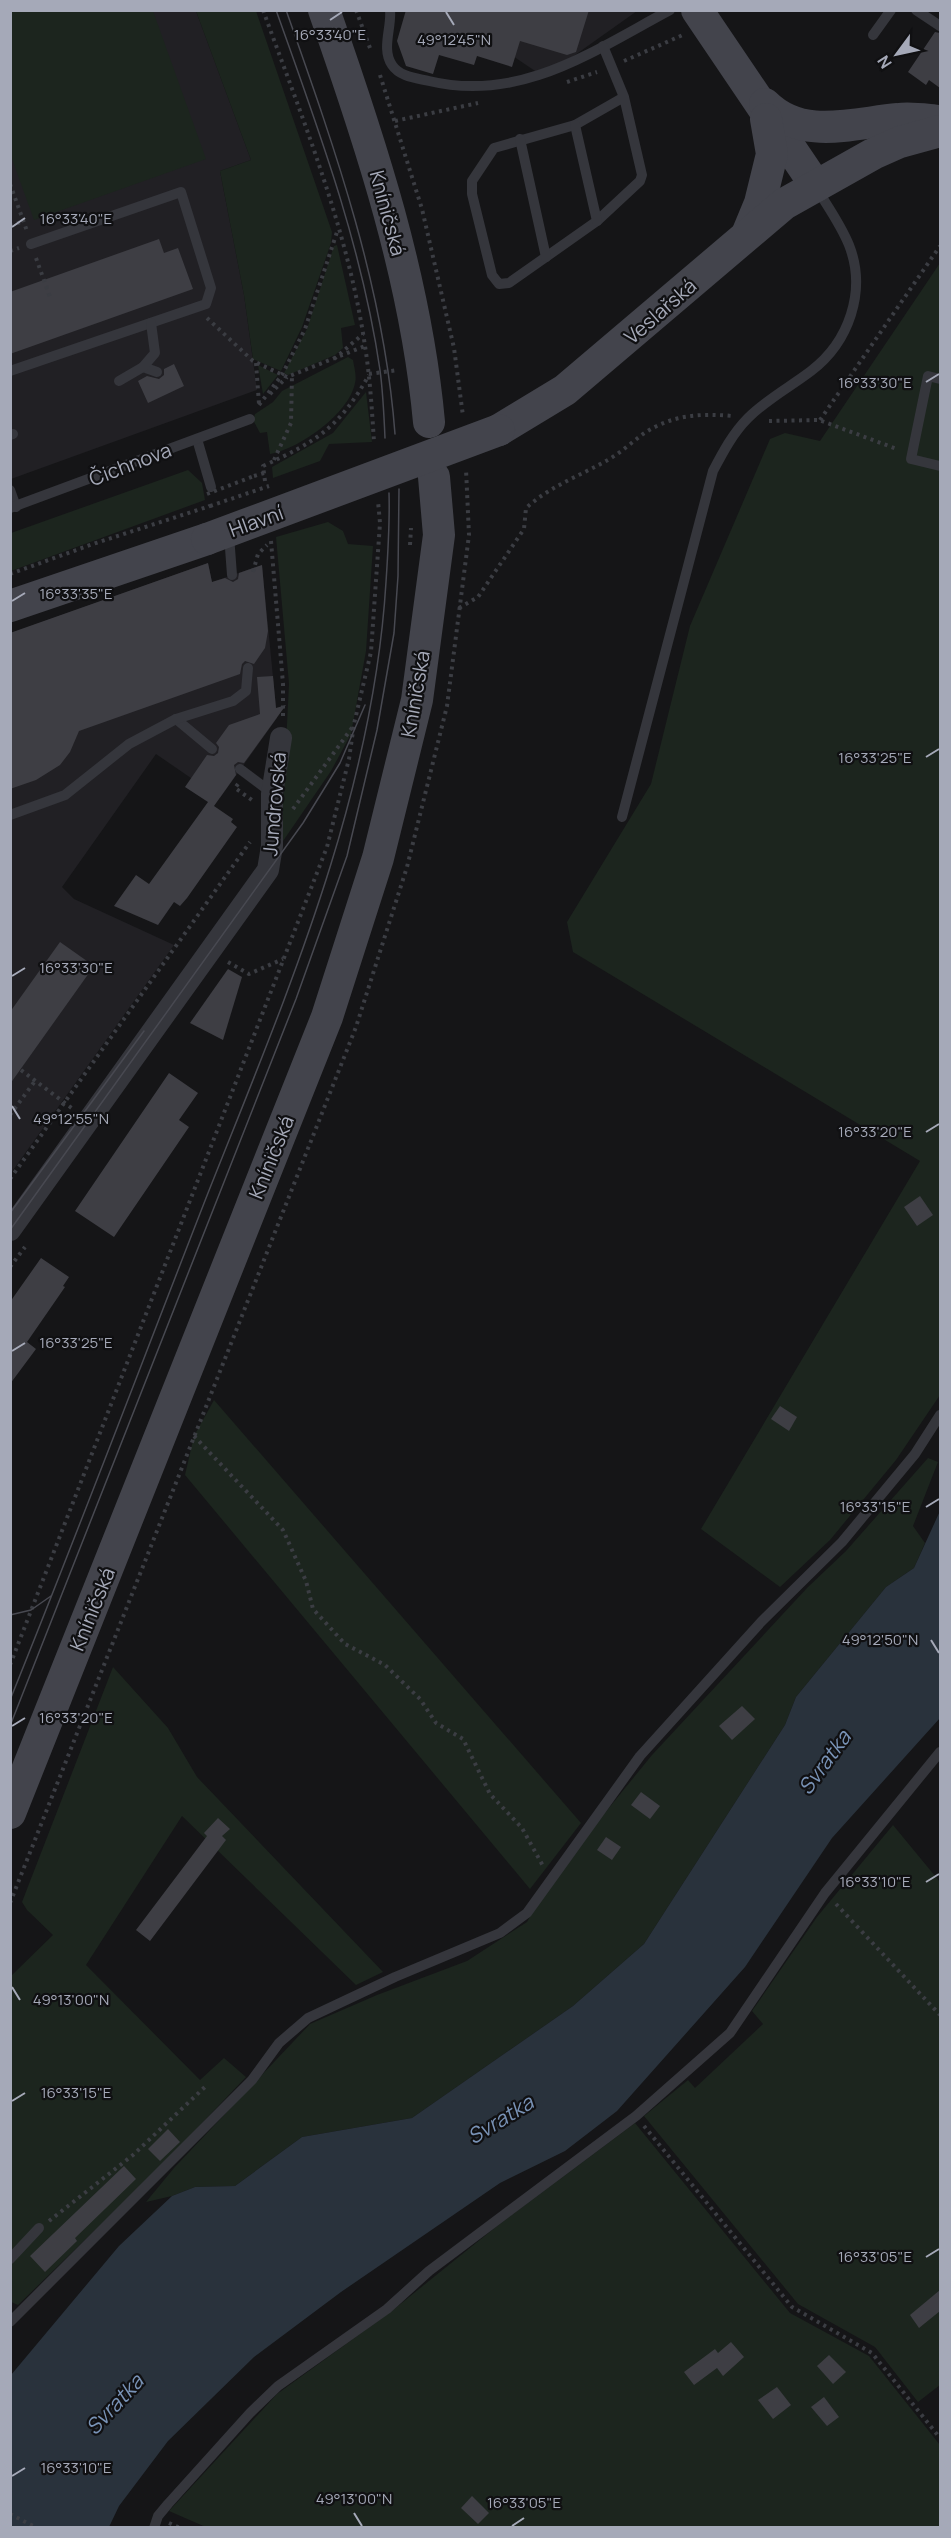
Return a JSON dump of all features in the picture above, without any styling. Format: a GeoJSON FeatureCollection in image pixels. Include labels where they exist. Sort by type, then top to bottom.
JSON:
{"type":"FeatureCollection","features":[{"type":"Feature","properties":{"kind":"main road","name":"Kníničská"},"geometry":{"type":"LineString","coordinates":[[324,10],[392,217],[425,375],[429,422]]}},
{"type":"Feature","properties":{"kind":"main road"},"geometry":{"type":"LineString","coordinates":[[700,17],[816,186]]}},
{"type":"Feature","properties":{"kind":"main road"},"geometry":{"type":"LineString","coordinates":[[757,100],[781,117],[805,126],[839,126],[901,118],[940,121]]}},
{"type":"Feature","properties":{"kind":"main road"},"geometry":{"type":"LineString","coordinates":[[746,237],[760,203],[772,154],[757,100]]}},
{"type":"Feature","properties":{"kind":"main road","name":"Veslařská"},"geometry":{"type":"LineString","coordinates":[[499,430],[565,390],[784,204],[873,154],[900,142],[940,131]]}},
{"type":"Feature","properties":{"kind":"main road","name":"Hlavní"},"geometry":{"type":"LineString","coordinates":[[10,606],[218,535],[499,430]]}},
{"type":"Feature","properties":{"kind":"main road","name":"Kníničská"},"geometry":{"type":"LineString","coordinates":[[10,1813],[327,1017],[375,870],[417,700],[439,535],[434,477]]}},
{"type":"Feature","properties":{"kind":"street","name":"Jundrovská"},"geometry":{"type":"LineString","coordinates":[[88,1120],[268,870],[272,846],[264,829],[264,798],[281,734]]}},
{"type":"Feature","properties":{"kind":"street"},"geometry":{"type":"LineString","coordinates":[[21,1234],[88,1120]]}},
{"type":"Feature","properties":{"kind":"lane"},"geometry":{"type":"LineString","coordinates":[[390,10],[387,44],[392,64],[406,76],[442,84],[480,87],[517,83],[563,68],[652,15],[670,10]]}},
{"type":"Feature","properties":{"kind":"lane"},"geometry":{"type":"LineString","coordinates":[[873,35],[891,10]]}},
{"type":"Feature","properties":{"kind":"lane"},"geometry":{"type":"LineString","coordinates":[[916,10],[940,26]]}},
{"type":"Feature","properties":{"kind":"lane"},"geometry":{"type":"LineString","coordinates":[[603,46],[624,97],[642,175],[635,188],[597,221],[509,283],[500,284],[495,280],[472,194],[472,181],[488,153],[501,144],[575,125],[624,97]]}},
{"type":"Feature","properties":{"kind":"lane"},"geometry":{"type":"LineString","coordinates":[[575,125],[597,221]]}},
{"type":"Feature","properties":{"kind":"lane"},"geometry":{"type":"LineString","coordinates":[[520,139],[546,257]]}},
{"type":"Feature","properties":{"kind":"lane"},"geometry":{"type":"LineString","coordinates":[[622,817],[713,471],[726,445],[747,418],[772,397],[812,371],[836,347],[849,321],[857,278],[849,245],[816,186]]}},
{"type":"Feature","properties":{"kind":"lane"},"geometry":{"type":"LineString","coordinates":[[10,370],[206,304],[211,288],[182,192],[31,244]]}},
{"type":"Feature","properties":{"kind":"lane"},"geometry":{"type":"LineString","coordinates":[[119,381],[142,367],[155,353],[151,322]]}},
{"type":"Feature","properties":{"kind":"lane"},"geometry":{"type":"LineString","coordinates":[[142,367],[157,372]]}},
{"type":"Feature","properties":{"kind":"lane"},"geometry":{"type":"LineString","coordinates":[[940,379],[928,376],[911,459],[940,466]]}},
{"type":"Feature","properties":{"kind":"lane","name":"Čichnova"},"geometry":{"type":"LineString","coordinates":[[13,508],[250,418]]}},
{"type":"Feature","properties":{"kind":"lane"},"geometry":{"type":"LineString","coordinates":[[197,439],[209,490]]}},
{"type":"Feature","properties":{"kind":"lane"},"geometry":{"type":"LineString","coordinates":[[10,490],[13,508]]}},
{"type":"Feature","properties":{"kind":"lane"},"geometry":{"type":"LineString","coordinates":[[218,535],[232,575]]}},
{"type":"Feature","properties":{"kind":"lane"},"geometry":{"type":"LineString","coordinates":[[10,815],[65,795],[129,744],[176,718],[233,701],[246,691],[248,668]]}},
{"type":"Feature","properties":{"kind":"lane"},"geometry":{"type":"LineString","coordinates":[[176,718],[212,749]]}},
{"type":"Feature","properties":{"kind":"lane"},"geometry":{"type":"LineString","coordinates":[[243,771],[264,798]]}},
{"type":"Feature","properties":{"kind":"lane"},"geometry":{"type":"LineString","coordinates":[[10,2322],[252,2080],[279,2043],[308,2018],[395,1977],[500,1933],[527,1913],[640,1756],[761,1622],[842,1542],[915,1454],[940,1415]]}},
{"type":"Feature","properties":{"kind":"lane"},"geometry":{"type":"LineString","coordinates":[[154,2528],[158,2516],[175,2496],[249,2413],[278,2386],[387,2309],[429,2271],[636,2116],[730,2033],[825,1893],[940,1752]]}},
{"type":"Feature","properties":{"kind":"lane"},"geometry":{"type":"LineString","coordinates":[[10,2259],[39,2228]]}},
{"type":"Feature","properties":{"kind":"path"},"geometry":{"type":"LineString","coordinates":[[263,10],[312,143],[338,228],[363,334],[369,374],[374,442]]}},
{"type":"Feature","properties":{"kind":"path"},"geometry":{"type":"LineString","coordinates":[[584,78],[611,66],[700,17]]}},
{"type":"Feature","properties":{"kind":"path"},"geometry":{"type":"LineString","coordinates":[[395,121],[422,209],[454,348],[463,409]]}},
{"type":"Feature","properties":{"kind":"path"},"geometry":{"type":"LineString","coordinates":[[10,184],[50,297]]}},
{"type":"Feature","properties":{"kind":"path"},"geometry":{"type":"LineString","coordinates":[[11,225],[24,221]]}},
{"type":"Feature","properties":{"kind":"path"},"geometry":{"type":"LineString","coordinates":[[259,405],[282,375],[305,329],[338,228]]}},
{"type":"Feature","properties":{"kind":"path"},"geometry":{"type":"LineString","coordinates":[[819,420],[940,246]]}},
{"type":"Feature","properties":{"kind":"path"},"geometry":{"type":"LineString","coordinates":[[196,307],[256,363],[289,376]]}},
{"type":"Feature","properties":{"kind":"path"},"geometry":{"type":"LineString","coordinates":[[333,360],[363,334]]}},
{"type":"Feature","properties":{"kind":"path"},"geometry":{"type":"LineString","coordinates":[[250,418],[249,413],[289,376],[365,346]]}},
{"type":"Feature","properties":{"kind":"path"},"geometry":{"type":"LineString","coordinates":[[256,363],[259,405]]}},
{"type":"Feature","properties":{"kind":"path"},"geometry":{"type":"LineString","coordinates":[[265,481],[263,466],[309,443],[338,422],[369,374],[399,370]]}},
{"type":"Feature","properties":{"kind":"path"},"geometry":{"type":"LineString","coordinates":[[274,461],[291,423],[289,376]]}},
{"type":"Feature","properties":{"kind":"path"},"geometry":{"type":"LineString","coordinates":[[459,608],[478,597],[524,529],[526,508],[539,496],[609,459],[646,432],[669,420],[702,413],[747,418]]}},
{"type":"Feature","properties":{"kind":"path"},"geometry":{"type":"LineString","coordinates":[[773,415],[765,421],[819,420],[912,454]]}},
{"type":"Feature","properties":{"kind":"path"},"geometry":{"type":"LineString","coordinates":[[209,490],[264,473]]}},
{"type":"Feature","properties":{"kind":"path"},"geometry":{"type":"LineString","coordinates":[[10,1665],[327,847],[350,759],[354,724],[371,652],[380,523],[378,497]]}},
{"type":"Feature","properties":{"kind":"path"},"geometry":{"type":"LineString","coordinates":[[10,574],[93,544],[208,507]]}},
{"type":"Feature","properties":{"kind":"path"},"geometry":{"type":"LineString","coordinates":[[253,572],[258,554],[271,540],[283,684],[281,734]]}},
{"type":"Feature","properties":{"kind":"path"},"geometry":{"type":"LineString","coordinates":[[10,1179],[264,829],[297,806],[354,724]]}},
{"type":"Feature","properties":{"kind":"path"},"geometry":{"type":"LineString","coordinates":[[243,771],[235,788],[264,798]]}},
{"type":"Feature","properties":{"kind":"path"},"geometry":{"type":"LineString","coordinates":[[221,972],[228,962],[249,974],[284,959]]}},
{"type":"Feature","properties":{"kind":"path"},"geometry":{"type":"LineString","coordinates":[[21,1070],[88,1120]]}},
{"type":"Feature","properties":{"kind":"path"},"geometry":{"type":"LineString","coordinates":[[10,1115],[35,1081]]}},
{"type":"Feature","properties":{"kind":"path"},"geometry":{"type":"LineString","coordinates":[[10,1267],[21,1234]]}},
{"type":"Feature","properties":{"kind":"path"},"geometry":{"type":"LineString","coordinates":[[194,1436],[283,1530],[306,1581],[313,1609],[345,1644],[386,1665],[420,1699],[436,1723],[463,1740],[490,1794],[522,1828],[551,1879]]}},
{"type":"Feature","properties":{"kind":"path"},"geometry":{"type":"LineString","coordinates":[[825,1893],[940,2015]]}},
{"type":"Feature","properties":{"kind":"path"},"geometry":{"type":"LineString","coordinates":[[39,2228],[133,2155],[207,2085]]}},
{"type":"Feature","properties":{"kind":"path"},"geometry":{"type":"LineString","coordinates":[[636,2116],[792,2307],[872,2353],[940,2438]]}},
{"type":"Feature","properties":{"kind":"path"},"geometry":{"type":"LineString","coordinates":[[10,2514],[37,2528]]}},
{"type":"Feature","properties":{"kind":"shaded area"},"geometry":{"type":"Polygon","coordinates":[[[10,11],[153,11],[206,159],[34,220],[11,156],[10,11]]]}},
{"type":"Feature","properties":{"kind":"shaded area"},"geometry":{"type":"Polygon","coordinates":[[[11,11],[196,11],[251,160],[220,171],[244,295],[257,390],[11,479],[11,11]]]}},
{"type":"Feature","properties":{"kind":"shaded area"},"geometry":{"type":"Polygon","coordinates":[[[196,11],[256,11],[332,232],[331,243],[302,327],[281,371],[253,359],[244,295],[220,171],[251,160],[196,11]]]}},
{"type":"Feature","properties":{"kind":"shaded area"},"geometry":{"type":"Polygon","coordinates":[[[446,11],[637,11],[544,77],[446,11]]]}},
{"type":"Feature","properties":{"kind":"shaded area"},"geometry":{"type":"Polygon","coordinates":[[[337,245],[355,325],[341,328],[343,348],[335,355],[288,375],[284,373],[307,329],[334,246],[337,245]]]}},
{"type":"Feature","properties":{"kind":"shaded area"},"geometry":{"type":"Polygon","coordinates":[[[940,263],[940,1395],[896,1460],[830,1540],[780,1587],[701,1529],[920,1161],[573,952],[567,922],[651,784],[690,626],[770,439],[785,433],[820,441],[940,263]]]}},
{"type":"Feature","properties":{"kind":"shaded area"},"geometry":{"type":"Polygon","coordinates":[[[348,357],[353,360],[356,380],[351,395],[343,406],[333,418],[308,438],[282,451],[270,454],[267,432],[260,433],[253,420],[255,414],[273,402],[282,391],[348,357]]]}},
{"type":"Feature","properties":{"kind":"shaded area"},"geometry":{"type":"Polygon","coordinates":[[[258,365],[278,375],[263,394],[258,365]]]}},
{"type":"Feature","properties":{"kind":"shaded area"},"geometry":{"type":"Polygon","coordinates":[[[366,392],[372,442],[329,444],[320,461],[273,478],[272,467],[333,433],[366,392]]]}},
{"type":"Feature","properties":{"kind":"shaded area"},"geometry":{"type":"Polygon","coordinates":[[[188,470],[202,483],[205,500],[11,571],[11,533],[188,470]]]}},
{"type":"Feature","properties":{"kind":"shaded area"},"geometry":{"type":"Polygon","coordinates":[[[328,522],[343,531],[348,544],[373,546],[366,651],[351,734],[331,771],[281,844],[289,684],[276,537],[328,522]]]}},
{"type":"Feature","properties":{"kind":"shaded area"},"geometry":{"type":"Polygon","coordinates":[[[208,563],[212,582],[262,565],[277,718],[220,798],[156,754],[62,887],[74,899],[174,945],[11,1173],[11,633],[208,563]]]}},
{"type":"Feature","properties":{"kind":"shaded area"},"geometry":{"type":"Polygon","coordinates":[[[214,1400],[581,1823],[530,1889],[185,1475],[194,1436],[214,1400]]]}},
{"type":"Feature","properties":{"kind":"shaded area"},"geometry":{"type":"Polygon","coordinates":[[[928,1458],[938,1462],[913,1526],[925,1543],[914,1568],[886,1587],[796,1697],[785,1725],[644,1944],[573,2006],[412,2118],[302,2137],[235,2186],[195,2187],[172,2196],[146,2202],[174,2168],[310,2024],[377,1995],[467,1961],[527,1922],[551,1879],[652,1755],[808,1587],[846,1551],[928,1458]]]}},
{"type":"Feature","properties":{"kind":"shaded area"},"geometry":{"type":"Polygon","coordinates":[[[113,1667],[168,1728],[197,1777],[383,1972],[356,1985],[182,1816],[86,1965],[200,2080],[224,2058],[246,2077],[162,2165],[18,2305],[11,2302],[11,1976],[53,1935],[27,1910],[22,1902],[113,1667]]]}},
{"type":"Feature","properties":{"kind":"shaded area"},"geometry":{"type":"Polygon","coordinates":[[[893,1825],[940,1882],[940,2385],[918,2402],[875,2347],[798,2304],[644,2116],[688,2080],[695,2088],[763,2024],[752,2011],[817,1917],[893,1825]]]}},
{"type":"Feature","properties":{"kind":"shaded area"},"geometry":{"type":"Polygon","coordinates":[[[635,2123],[790,2313],[869,2356],[940,2445],[940,2527],[208,2528],[169,2511],[277,2394],[393,2310],[497,2226],[635,2123]]]}},
{"type":"Feature","properties":{"kind":"water","name":"Svratka"},"geometry":{"type":"Polygon","coordinates":[[[940,1511],[940,1718],[832,1838],[745,1967],[617,2111],[565,2151],[500,2183],[341,2292],[254,2357],[168,2441],[119,2506],[109,2527],[11,2527],[11,2375],[119,2246],[172,2196],[195,2187],[235,2186],[302,2137],[412,2118],[573,2006],[644,1944],[785,1725],[796,1697],[886,1587],[914,1568],[940,1511]]]}},
{"type":"Feature","properties":{"kind":"building"},"geometry":{"type":"Polygon","coordinates":[[[406,10],[589,10],[576,52],[567,55],[520,41],[512,67],[477,56],[474,65],[439,55],[433,74],[406,66],[397,41],[406,10]]]}},
{"type":"Feature","properties":{"kind":"building"},"geometry":{"type":"Polygon","coordinates":[[[935,32],[940,33],[940,88],[929,80],[926,85],[908,72],[935,32]]]}},
{"type":"Feature","properties":{"kind":"building"},"geometry":{"type":"Polygon","coordinates":[[[159,239],[164,253],[178,248],[193,289],[10,354],[10,292],[159,239]]]}},
{"type":"Feature","properties":{"kind":"building"},"geometry":{"type":"Polygon","coordinates":[[[174,364],[184,386],[148,403],[138,381],[147,376],[159,379],[164,375],[164,369],[174,364]]]}},
{"type":"Feature","properties":{"kind":"building"},"geometry":{"type":"Polygon","coordinates":[[[208,563],[212,582],[225,578],[233,582],[238,579],[239,573],[262,565],[268,631],[265,648],[254,664],[245,661],[240,674],[79,731],[70,752],[60,765],[36,780],[10,789],[10,633],[208,563]]]}},
{"type":"Feature","properties":{"kind":"building"},"geometry":{"type":"Polygon","coordinates":[[[273,676],[276,708],[286,705],[244,763],[238,762],[234,765],[236,775],[214,806],[233,819],[231,822],[237,827],[187,898],[180,906],[174,902],[158,925],[114,906],[136,875],[149,884],[208,802],[185,787],[207,755],[214,756],[218,753],[219,747],[216,743],[229,725],[260,714],[257,677],[273,676]]]}},
{"type":"Feature","properties":{"kind":"building"},"geometry":{"type":"Polygon","coordinates":[[[60,942],[94,966],[10,1084],[10,1012],[60,942]]]}},
{"type":"Feature","properties":{"kind":"building"},"geometry":{"type":"Polygon","coordinates":[[[228,969],[242,977],[223,1040],[190,1023],[228,969]]]}},
{"type":"Feature","properties":{"kind":"building"},"geometry":{"type":"Polygon","coordinates":[[[169,1073],[198,1093],[179,1120],[189,1127],[114,1237],[75,1211],[169,1073]]]}},
{"type":"Feature","properties":{"kind":"building"},"geometry":{"type":"Polygon","coordinates":[[[920,1196],[933,1215],[917,1226],[904,1207],[920,1196]]]}},
{"type":"Feature","properties":{"kind":"building"},"geometry":{"type":"Polygon","coordinates":[[[41,1258],[69,1277],[63,1286],[65,1287],[27,1342],[36,1349],[10,1384],[10,1302],[41,1258]]]}},
{"type":"Feature","properties":{"kind":"building"},"geometry":{"type":"Polygon","coordinates":[[[780,1406],[797,1417],[789,1431],[771,1419],[780,1406]]]}},
{"type":"Feature","properties":{"kind":"building"},"geometry":{"type":"Polygon","coordinates":[[[742,1706],[755,1719],[732,1740],[719,1726],[742,1706]]]}},
{"type":"Feature","properties":{"kind":"building"},"geometry":{"type":"Polygon","coordinates":[[[641,1792],[660,1806],[650,1819],[631,1805],[641,1792]]]}},
{"type":"Feature","properties":{"kind":"building"},"geometry":{"type":"Polygon","coordinates":[[[218,1818],[230,1829],[222,1836],[226,1840],[150,1941],[136,1930],[207,1836],[204,1833],[218,1818]]]}},
{"type":"Feature","properties":{"kind":"building"},"geometry":{"type":"Polygon","coordinates":[[[606,1837],[621,1847],[612,1860],[597,1850],[606,1837]]]}},
{"type":"Feature","properties":{"kind":"building"},"geometry":{"type":"Polygon","coordinates":[[[168,2129],[180,2142],[160,2161],[148,2149],[168,2129]]]}},
{"type":"Feature","properties":{"kind":"building"},"geometry":{"type":"Polygon","coordinates":[[[124,2166],[136,2179],[75,2238],[77,2241],[45,2272],[30,2256],[124,2166]]]}},
{"type":"Feature","properties":{"kind":"building"},"geometry":{"type":"Polygon","coordinates":[[[940,2290],[940,2311],[919,2328],[910,2315],[940,2290]]]}},
{"type":"Feature","properties":{"kind":"building"},"geometry":{"type":"Polygon","coordinates":[[[731,2342],[744,2357],[723,2376],[717,2368],[694,2385],[684,2372],[715,2349],[718,2353],[731,2342]]]}},
{"type":"Feature","properties":{"kind":"building"},"geometry":{"type":"Polygon","coordinates":[[[829,2355],[846,2372],[833,2384],[817,2366],[829,2355]]]}},
{"type":"Feature","properties":{"kind":"building"},"geometry":{"type":"Polygon","coordinates":[[[777,2387],[791,2405],[773,2419],[758,2400],[777,2387]]]}},
{"type":"Feature","properties":{"kind":"building"},"geometry":{"type":"Polygon","coordinates":[[[824,2397],[839,2417],[827,2426],[811,2407],[824,2397]]]}},
{"type":"Feature","properties":{"kind":"building"},"geometry":{"type":"Polygon","coordinates":[[[472,2496],[489,2513],[478,2524],[461,2508],[472,2496]]]}},
{"type":"Feature","properties":{"kind":"tram line"},"geometry":{"type":"LineString","coordinates":[[276,10],[337,188],[362,278],[380,370],[385,438]]}},
{"type":"Feature","properties":{"kind":"tram line"},"geometry":{"type":"LineString","coordinates":[[286,10],[339,166],[369,272],[389,379],[395,434]]}},
{"type":"Feature","properties":{"kind":"tram line"},"geometry":{"type":"LineString","coordinates":[[10,1726],[296,999],[347,856],[377,730],[394,633],[398,576],[399,489]]}},
{"type":"Feature","properties":{"kind":"tram line"},"geometry":{"type":"LineString","coordinates":[[10,1700],[267,1045],[295,970],[345,818],[364,740],[378,662],[387,571],[389,493]]}},
{"type":"Feature","properties":{"kind":"tram line"},"geometry":{"type":"LineString","coordinates":[[10,1230],[303,823],[340,763],[365,705]]}},
{"type":"Feature","properties":{"kind":"tram line"},"geometry":{"type":"LineString","coordinates":[[10,1213],[144,1031]]}},
{"type":"Feature","properties":{"kind":"tram line"},"geometry":{"type":"LineString","coordinates":[[10,1615],[31,1610],[51,1596]]}}]}
